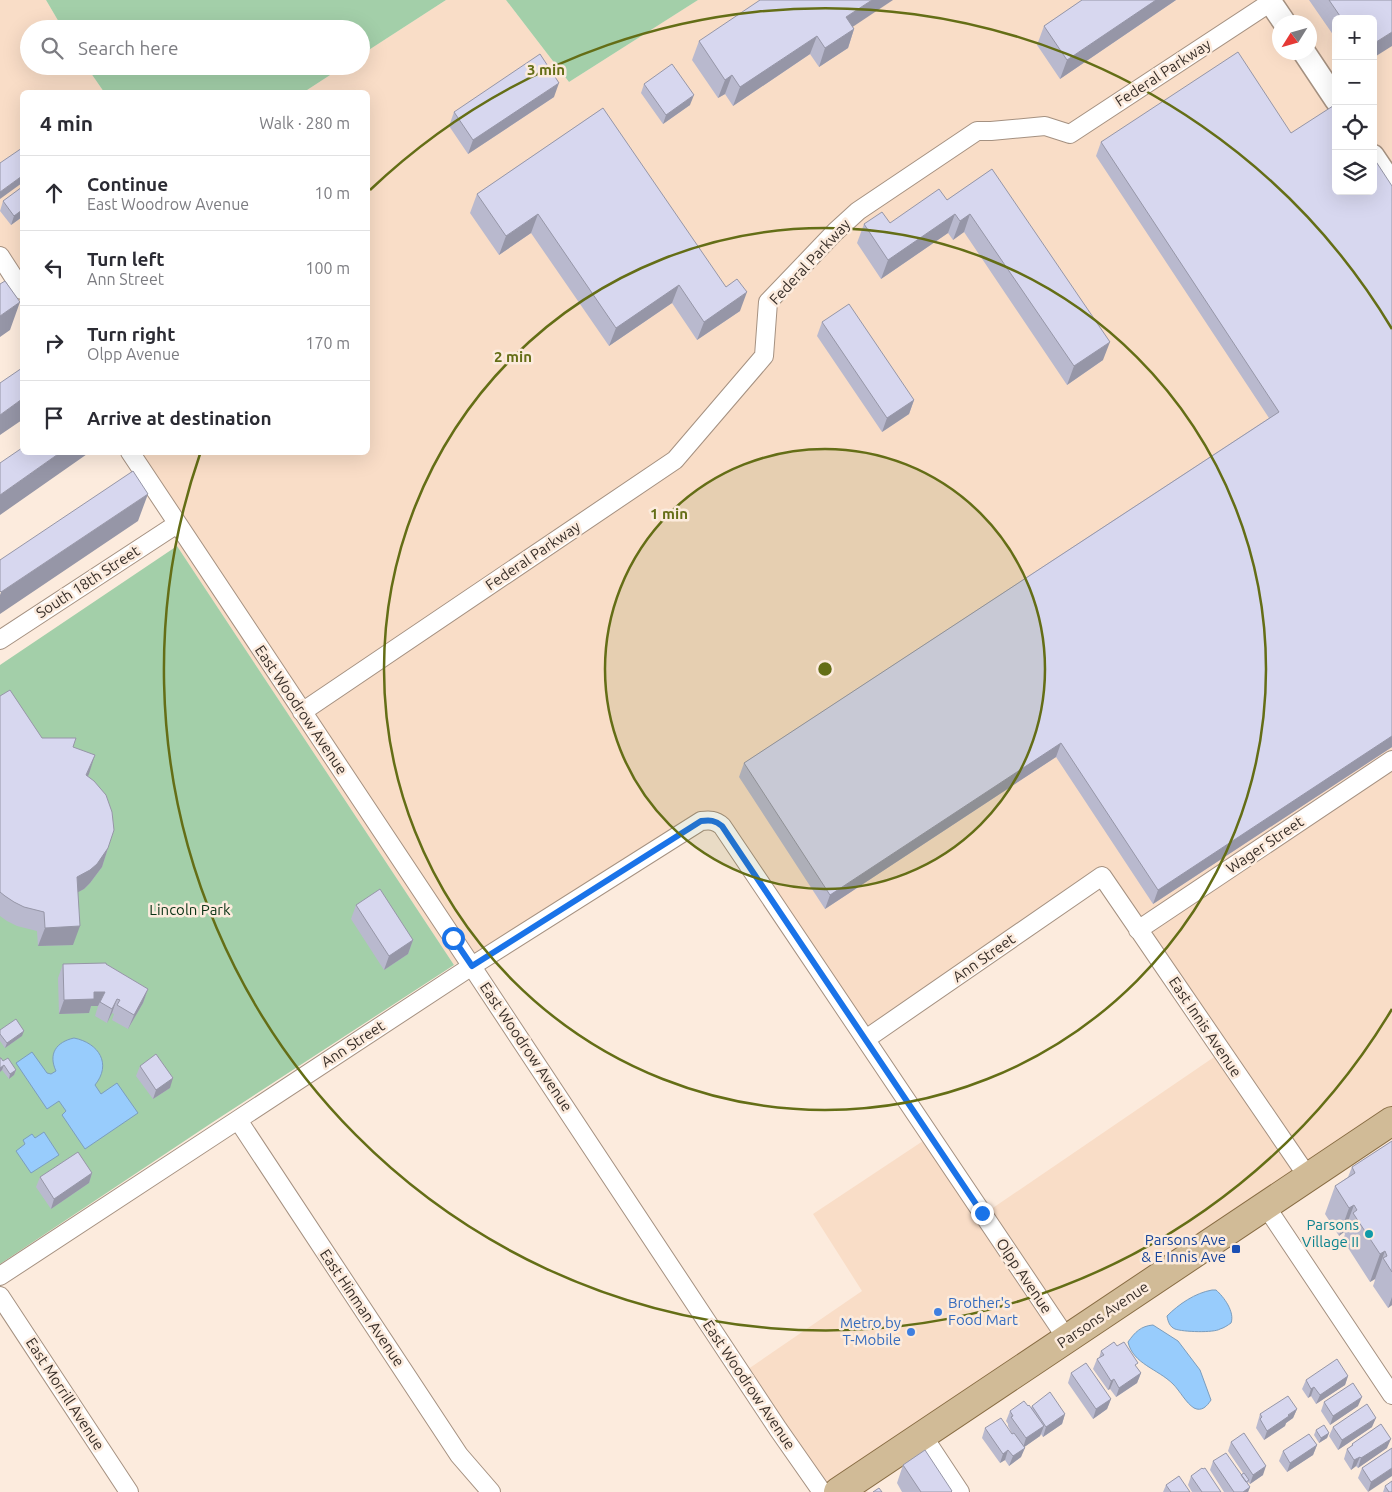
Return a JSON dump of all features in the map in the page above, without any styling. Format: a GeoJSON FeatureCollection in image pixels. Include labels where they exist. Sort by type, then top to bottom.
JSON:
{"type":"FeatureCollection","features":[{"type":"Feature","properties":{"kind":"main road","name":"Parsons Avenue"},"geometry":{"type":"LineString","coordinates":[[838,1492],[1392,1121]]}},
{"type":"Feature","properties":{"kind":"street"},"geometry":{"type":"LineString","coordinates":[[1270,1],[1279,15]]}},
{"type":"Feature","properties":{"kind":"street","name":"Federal Parkway"},"geometry":{"type":"LineString","coordinates":[[302,712],[675,460],[764,356],[768,302],[834,232],[858,211],[977,131],[1045,126],[1070,134],[1270,1]]}},
{"type":"Feature","properties":{"kind":"street"},"geometry":{"type":"LineString","coordinates":[[1309,60],[1332,94]]}},
{"type":"Feature","properties":{"kind":"street"},"geometry":{"type":"LineString","coordinates":[[1377,162],[1392,184]]}},
{"type":"Feature","properties":{"kind":"street"},"geometry":{"type":"LineString","coordinates":[[0,256],[20,287]]}},
{"type":"Feature","properties":{"kind":"street","name":"East Woodrow Avenue"},"geometry":{"type":"LineString","coordinates":[[132,455],[764,1408],[822,1492]]}},
{"type":"Feature","properties":{"kind":"street","name":"South 18th Street"},"geometry":{"type":"LineString","coordinates":[[0,640],[177,524]]}},
{"type":"Feature","properties":{"kind":"street","name":"Wager Street"},"geometry":{"type":"LineString","coordinates":[[1138,930],[1392,760]]}},
{"type":"Feature","properties":{"kind":"street","name":"Ann Street"},"geometry":{"type":"LineString","coordinates":[[0,1276],[472,966],[701,821],[710,820]]}},
{"type":"Feature","properties":{"kind":"street","name":"Olpp Avenue"},"geometry":{"type":"LineString","coordinates":[[710,820],[722,826],[1067,1339]]}},
{"type":"Feature","properties":{"kind":"street","name":"Ann Street"},"geometry":{"type":"LineString","coordinates":[[866,1039],[1102,876]]}},
{"type":"Feature","properties":{"kind":"street","name":"East Innis Avenue"},"geometry":{"type":"LineString","coordinates":[[1102,876],[1308,1177]]}},
{"type":"Feature","properties":{"kind":"street","name":"East Hinman Avenue"},"geometry":{"type":"LineString","coordinates":[[238,1120],[459,1455],[491,1492]]}},
{"type":"Feature","properties":{"kind":"street"},"geometry":{"type":"LineString","coordinates":[[1266,1206],[1392,1395]]}},
{"type":"Feature","properties":{"kind":"street","name":"East Morrill Avenue"},"geometry":{"type":"LineString","coordinates":[[0,1296],[129,1492]]}},
{"type":"Feature","properties":{"kind":"street"},"geometry":{"type":"LineString","coordinates":[[922,1436],[960,1492]]}},
{"type":"Feature","properties":{"kind":"shaded area"},"geometry":{"type":"Polygon","coordinates":[[[0,0],[46,0],[58,20],[20,20],[20,75],[92,75],[103,90],[20,90],[20,282],[0,251],[0,0]]]}},
{"type":"Feature","properties":{"kind":"shaded area"},"geometry":{"type":"Polygon","coordinates":[[[446,0],[506,0],[569,82],[698,0],[1392,0],[1392,1121],[859,1478],[868,1492],[817,1492],[738,1376],[862,1291],[813,1214],[929,1137],[981,1216],[1220,1053],[1105,881],[865,1041],[712,813],[454,965],[177,546],[179,520],[135,455],[370,455],[370,90],[307,90],[330,75],[370,75],[370,49],[446,0]]]}},
{"type":"Feature","properties":{"kind":"green space"},"geometry":{"type":"Polygon","coordinates":[[[46,0],[446,0],[370,49],[370,20],[58,20],[46,0]]]}},
{"type":"Feature","properties":{"kind":"green space"},"geometry":{"type":"Polygon","coordinates":[[[506,0],[698,0],[569,82],[506,0]]]}},
{"type":"Feature","properties":{"kind":"green space"},"geometry":{"type":"Polygon","coordinates":[[[92,75],[330,75],[307,90],[103,90],[92,75]]]}},
{"type":"Feature","properties":{"kind":"green space","name":"Lincoln Park"},"geometry":{"type":"Polygon","coordinates":[[[177,546],[454,965],[0,1264],[0,665],[177,546]]]}},
{"type":"Feature","properties":{"kind":"water"},"geometry":{"type":"Polygon","coordinates":[[[74,1038],[90,1044],[100,1056],[102,1070],[95,1085],[101,1094],[117,1083],[138,1113],[85,1149],[62,1115],[66,1111],[59,1101],[47,1109],[16,1063],[32,1052],[47,1073],[51,1074],[56,1071],[53,1059],[55,1050],[62,1042],[74,1038]]]}},
{"type":"Feature","properties":{"kind":"water"},"geometry":{"type":"Polygon","coordinates":[[[44,1132],[59,1155],[31,1173],[16,1151],[25,1144],[23,1140],[32,1134],[35,1138],[44,1132]]]}},
{"type":"Feature","properties":{"kind":"water"},"geometry":{"type":"Polygon","coordinates":[[[1216,1290],[1228,1305],[1232,1319],[1231,1323],[1217,1330],[1205,1332],[1179,1330],[1171,1326],[1167,1316],[1193,1296],[1216,1290]]]}},
{"type":"Feature","properties":{"kind":"water"},"geometry":{"type":"Polygon","coordinates":[[[1153,1325],[1178,1341],[1200,1370],[1211,1400],[1204,1408],[1197,1409],[1191,1406],[1173,1384],[1140,1361],[1131,1350],[1128,1342],[1133,1335],[1142,1328],[1153,1325]]]}},
{"type":"Feature","properties":{"kind":"building"},"geometry":{"type":"Polygon","coordinates":[[[760,0],[872,0],[846,17],[854,29],[825,48],[817,36],[740,87],[732,75],[725,80],[699,41],[760,0]]]}},
{"type":"Feature","properties":{"kind":"building"},"geometry":{"type":"Polygon","coordinates":[[[1082,0],[1156,0],[1067,60],[1044,26],[1082,0]]]}},
{"type":"Feature","properties":{"kind":"building"},"geometry":{"type":"Polygon","coordinates":[[[1329,0],[1392,0],[1392,32],[1377,41],[1377,15],[1339,15],[1329,0]]]}},
{"type":"Feature","properties":{"kind":"building"},"geometry":{"type":"Polygon","coordinates":[[[1238,52],[1291,133],[1332,107],[1332,195],[1377,195],[1377,163],[1392,186],[1392,736],[1158,890],[1061,743],[830,895],[744,763],[1279,412],[1101,142],[1238,52]]]}},
{"type":"Feature","properties":{"kind":"building"},"geometry":{"type":"Polygon","coordinates":[[[540,54],[559,83],[473,140],[454,112],[540,54]]]}},
{"type":"Feature","properties":{"kind":"building"},"geometry":{"type":"Polygon","coordinates":[[[672,64],[694,95],[666,115],[644,84],[672,64]]]}},
{"type":"Feature","properties":{"kind":"building"},"geometry":{"type":"Polygon","coordinates":[[[603,108],[726,287],[737,279],[747,292],[704,322],[679,285],[616,328],[538,214],[506,236],[477,194],[603,108]]]}},
{"type":"Feature","properties":{"kind":"building"},"geometry":{"type":"Polygon","coordinates":[[[20,149],[20,177],[0,192],[0,163],[20,149]]]}},
{"type":"Feature","properties":{"kind":"building"},"geometry":{"type":"Polygon","coordinates":[[[992,169],[1110,342],[1074,366],[970,214],[960,221],[955,214],[888,260],[864,224],[882,212],[890,223],[939,189],[947,200],[992,169]]]}},
{"type":"Feature","properties":{"kind":"building"},"geometry":{"type":"Polygon","coordinates":[[[20,188],[20,212],[14,216],[3,201],[20,188]]]}},
{"type":"Feature","properties":{"kind":"building"},"geometry":{"type":"Polygon","coordinates":[[[5,281],[20,302],[0,316],[0,284],[5,281]]]}},
{"type":"Feature","properties":{"kind":"building"},"geometry":{"type":"Polygon","coordinates":[[[849,304],[914,400],[887,418],[822,322],[849,304]]]}},
{"type":"Feature","properties":{"kind":"building"},"geometry":{"type":"Polygon","coordinates":[[[20,369],[20,400],[0,415],[0,383],[20,369]]]}},
{"type":"Feature","properties":{"kind":"building"},"geometry":{"type":"Polygon","coordinates":[[[20,449],[20,455],[57,455],[0,495],[0,463],[20,449]]]}},
{"type":"Feature","properties":{"kind":"building"},"geometry":{"type":"Polygon","coordinates":[[[133,471],[148,494],[0,591],[0,560],[133,471]]]}},
{"type":"Feature","properties":{"kind":"building"},"geometry":{"type":"Polygon","coordinates":[[[10,690],[42,738],[76,738],[73,747],[95,755],[86,775],[106,795],[112,812],[114,830],[108,848],[97,864],[77,877],[80,926],[45,928],[44,912],[24,907],[0,892],[0,696],[10,690]]]}},
{"type":"Feature","properties":{"kind":"building"},"geometry":{"type":"Polygon","coordinates":[[[380,889],[413,940],[389,956],[356,905],[380,889]]]}},
{"type":"Feature","properties":{"kind":"building"},"geometry":{"type":"Polygon","coordinates":[[[106,963],[148,989],[134,1015],[117,1005],[120,1000],[117,999],[112,1009],[100,1002],[105,992],[94,992],[94,999],[64,1000],[63,964],[106,963]]]}},
{"type":"Feature","properties":{"kind":"building"},"geometry":{"type":"Polygon","coordinates":[[[16,1019],[24,1031],[7,1043],[0,1034],[0,1030],[16,1019]]]}},
{"type":"Feature","properties":{"kind":"building"},"geometry":{"type":"Polygon","coordinates":[[[156,1054],[173,1078],[156,1090],[140,1066],[156,1054]]]}},
{"type":"Feature","properties":{"kind":"building"},"geometry":{"type":"Polygon","coordinates":[[[0,1058],[3,1061],[8,1058],[16,1070],[10,1074],[4,1065],[0,1068],[0,1058]]]}},
{"type":"Feature","properties":{"kind":"building"},"geometry":{"type":"Polygon","coordinates":[[[1392,1141],[1392,1272],[1383,1258],[1387,1256],[1385,1251],[1380,1254],[1353,1213],[1357,1210],[1354,1205],[1349,1208],[1335,1186],[1355,1173],[1352,1167],[1392,1141]]]}},
{"type":"Feature","properties":{"kind":"building"},"geometry":{"type":"Polygon","coordinates":[[[78,1152],[92,1173],[54,1199],[40,1177],[78,1152]]]}},
{"type":"Feature","properties":{"kind":"building"},"geometry":{"type":"Polygon","coordinates":[[[1114,1342],[1117,1346],[1124,1342],[1138,1363],[1135,1365],[1141,1373],[1119,1388],[1114,1379],[1111,1381],[1097,1359],[1104,1355],[1101,1351],[1114,1342]]]}},
{"type":"Feature","properties":{"kind":"building"},"geometry":{"type":"Polygon","coordinates":[[[1337,1359],[1348,1376],[1320,1395],[1314,1387],[1311,1389],[1306,1380],[1337,1359]]]}},
{"type":"Feature","properties":{"kind":"building"},"geometry":{"type":"Polygon","coordinates":[[[1086,1363],[1111,1399],[1096,1409],[1071,1373],[1086,1363]]]}},
{"type":"Feature","properties":{"kind":"building"},"geometry":{"type":"Polygon","coordinates":[[[1353,1383],[1362,1397],[1333,1416],[1324,1402],[1353,1383]]]}},
{"type":"Feature","properties":{"kind":"building"},"geometry":{"type":"Polygon","coordinates":[[[1050,1392],[1065,1414],[1046,1427],[1032,1406],[1050,1392]]]}},
{"type":"Feature","properties":{"kind":"building"},"geometry":{"type":"Polygon","coordinates":[[[1288,1396],[1297,1409],[1267,1431],[1260,1419],[1262,1417],[1260,1414],[1288,1396]]]}},
{"type":"Feature","properties":{"kind":"building"},"geometry":{"type":"Polygon","coordinates":[[[1024,1401],[1044,1426],[1026,1438],[1011,1417],[1013,1416],[1010,1411],[1024,1401]]]}},
{"type":"Feature","properties":{"kind":"building"},"geometry":{"type":"Polygon","coordinates":[[[1367,1404],[1376,1418],[1342,1440],[1333,1427],[1367,1404]]]}},
{"type":"Feature","properties":{"kind":"building"},"geometry":{"type":"Polygon","coordinates":[[[1001,1418],[1025,1448],[1013,1456],[1008,1450],[1003,1454],[985,1428],[1001,1418]]]}},
{"type":"Feature","properties":{"kind":"building"},"geometry":{"type":"Polygon","coordinates":[[[1381,1424],[1391,1439],[1361,1458],[1354,1460],[1347,1449],[1381,1424]]]}},
{"type":"Feature","properties":{"kind":"building"},"geometry":{"type":"Polygon","coordinates":[[[1324,1425],[1329,1433],[1321,1438],[1316,1430],[1324,1425]]]}},
{"type":"Feature","properties":{"kind":"building"},"geometry":{"type":"Polygon","coordinates":[[[1244,1433],[1266,1466],[1253,1475],[1231,1442],[1244,1433]]]}},
{"type":"Feature","properties":{"kind":"building"},"geometry":{"type":"Polygon","coordinates":[[[1309,1434],[1317,1445],[1290,1463],[1283,1451],[1309,1434]]]}},
{"type":"Feature","properties":{"kind":"building"},"geometry":{"type":"Polygon","coordinates":[[[1392,1448],[1392,1468],[1371,1482],[1362,1468],[1392,1448]]]}},
{"type":"Feature","properties":{"kind":"building"},"geometry":{"type":"Polygon","coordinates":[[[925,1450],[951,1492],[921,1492],[903,1465],[925,1450]]]}},
{"type":"Feature","properties":{"kind":"building"},"geometry":{"type":"Polygon","coordinates":[[[1226,1453],[1250,1487],[1243,1492],[1234,1492],[1213,1461],[1226,1453]]]}},
{"type":"Feature","properties":{"kind":"building"},"geometry":{"type":"Polygon","coordinates":[[[1205,1468],[1221,1492],[1202,1492],[1191,1476],[1205,1468]]]}},
{"type":"Feature","properties":{"kind":"building"},"geometry":{"type":"Polygon","coordinates":[[[1244,1473],[1249,1480],[1246,1482],[1241,1475],[1244,1473]]]}},
{"type":"Feature","properties":{"kind":"building"},"geometry":{"type":"Polygon","coordinates":[[[1179,1476],[1190,1492],[1171,1492],[1166,1485],[1179,1476]]]}},
{"type":"Feature","properties":{"kind":"building"},"geometry":{"type":"Polygon","coordinates":[[[1392,1481],[1392,1492],[1389,1492],[1385,1486],[1392,1481]]]}},
{"type":"Feature","properties":{"kind":"building"},"geometry":{"type":"Polygon","coordinates":[[[879,1488],[882,1492],[873,1492],[879,1488]]]}},
{"type":"Feature","properties":{"kind":"place","name":"Parsons Village II"},"geometry":{"type":"Point","coordinates":[1369,1234]}},
{"type":"Feature","properties":{"kind":"place","name":"Parsons Ave & E Innis Ave"},"geometry":{"type":"Point","coordinates":[1236,1249]}},
{"type":"Feature","properties":{"kind":"place","name":"Brother's Food Mart"},"geometry":{"type":"Point","coordinates":[938,1312]}},
{"type":"Feature","properties":{"kind":"place","name":"Metro by T-Mobile"},"geometry":{"type":"Point","coordinates":[911,1332]}},
{"type":"Feature","properties":{"kind":"route"},"geometry":{"type":"LineString","coordinates":[[453,938],[472,966],[701,821],[710,820],[716,822],[722,826],[982,1213]]}}]}
